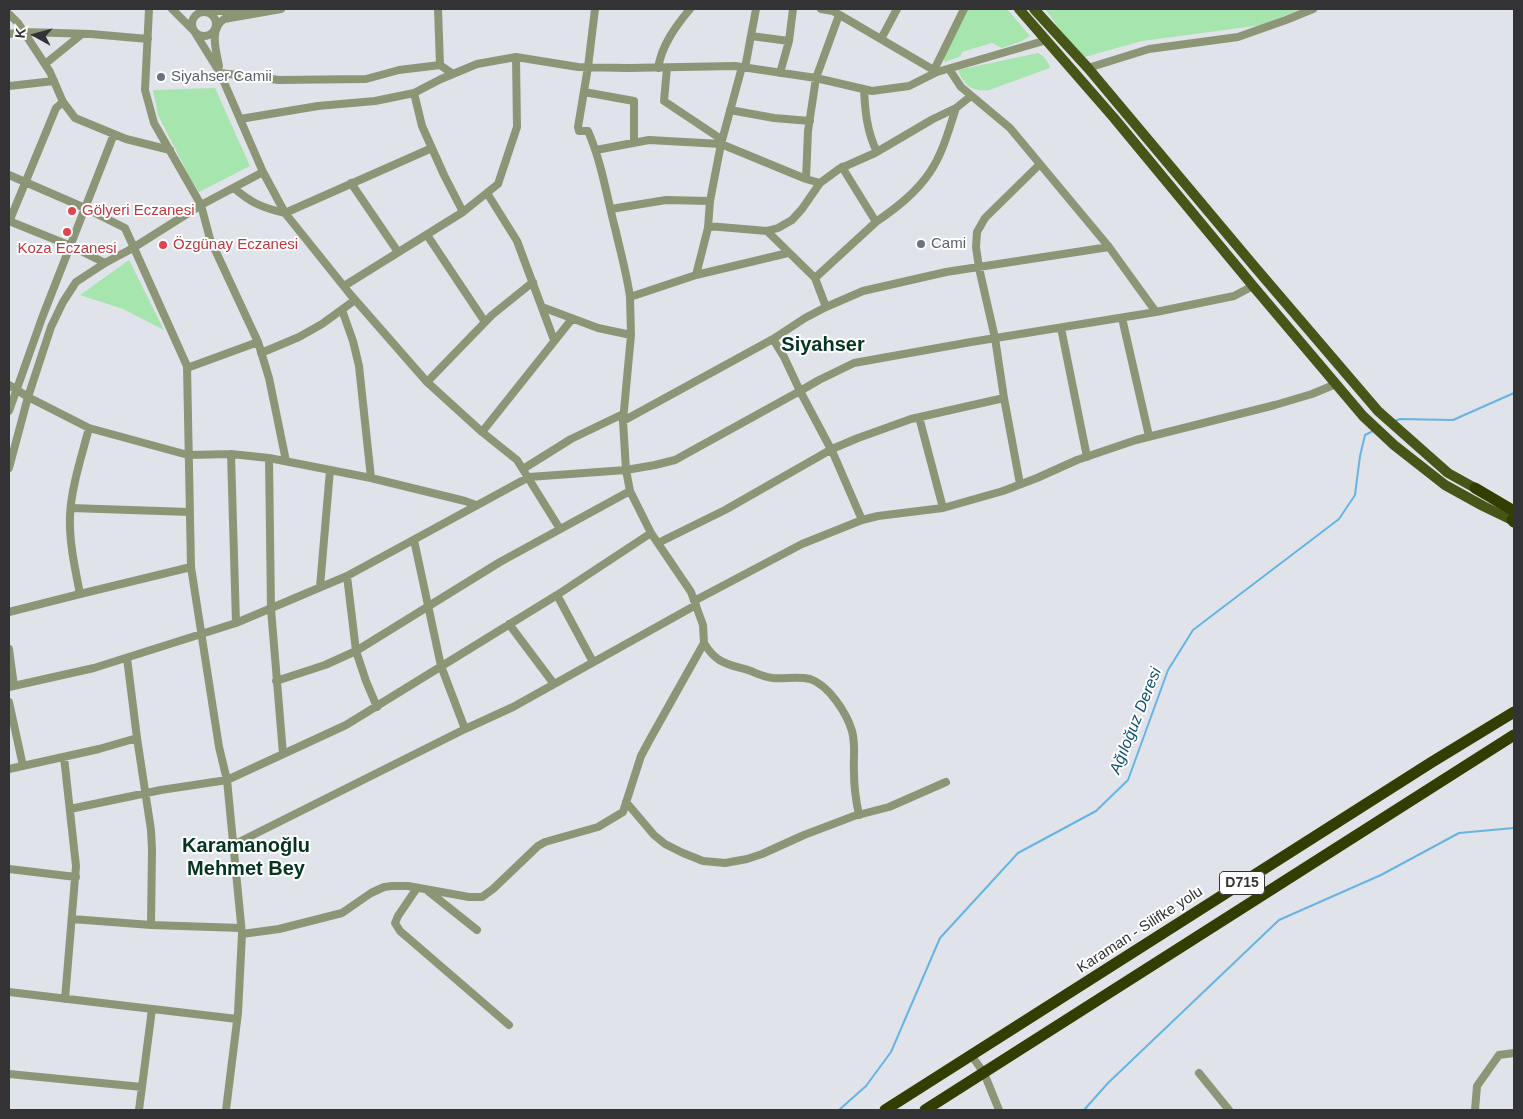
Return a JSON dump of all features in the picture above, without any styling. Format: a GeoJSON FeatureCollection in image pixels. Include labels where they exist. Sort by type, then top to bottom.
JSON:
{"type":"FeatureCollection","features":[{"type":"Feature","properties":{"kind":"highway"},"geometry":{"type":"LineString","coordinates":[[1475,488],[1514,502]]}},
{"type":"Feature","properties":{"kind":"highway"},"geometry":{"type":"LineString","coordinates":[[1475,488],[1514,519]]}},
{"type":"Feature","properties":{"kind":"highway","name":"Karaman - Silifke yolu"},"geometry":{"type":"LineString","coordinates":[[885,1110],[1424,767],[1514,712]]}},
{"type":"Feature","properties":{"kind":"highway","name":"D715"},"geometry":{"type":"LineString","coordinates":[[925,1110],[1514,736]]}},
{"type":"Feature","properties":{"kind":"main road"},"geometry":{"type":"LineString","coordinates":[[1019,9],[1120,126],[1363,416],[1394,445],[1445,485],[1483,506],[1514,519]]}},
{"type":"Feature","properties":{"kind":"main road"},"geometry":{"type":"LineString","coordinates":[[1034,9],[1088,68],[1259,273],[1378,411],[1448,473],[1475,488]]}},
{"type":"Feature","properties":{"kind":"street"},"geometry":{"type":"LineString","coordinates":[[149,9],[145,90],[154,123],[201,205],[210,239],[258,342],[269,378],[286,461]]}},
{"type":"Feature","properties":{"kind":"street"},"geometry":{"type":"LineString","coordinates":[[172,9],[199,35],[206,36],[212,33],[219,22],[224,19],[265,10]]}},
{"type":"Feature","properties":{"kind":"street"},"geometry":{"type":"LineString","coordinates":[[195,9],[206,11],[281,9]]}},
{"type":"Feature","properties":{"kind":"street"},"geometry":{"type":"LineString","coordinates":[[438,9],[440,65]]}},
{"type":"Feature","properties":{"kind":"street"},"geometry":{"type":"LineString","coordinates":[[595,9],[588,68],[578,126],[579,131],[588,130],[596,150],[626,271],[630,297],[630,335],[623,417],[626,470],[630,491],[651,533],[691,592],[703,625],[704,643],[716,659],[761,676],[810,679],[826,689],[842,710],[852,730],[854,741],[854,788],[859,815]]}},
{"type":"Feature","properties":{"kind":"street"},"geometry":{"type":"LineString","coordinates":[[690,9],[674,29],[660,54],[664,101],[718,138],[721,144]]}},
{"type":"Feature","properties":{"kind":"street"},"geometry":{"type":"LineString","coordinates":[[696,275],[708,226],[710,201],[721,144],[743,68],[756,9]]}},
{"type":"Feature","properties":{"kind":"street"},"geometry":{"type":"LineString","coordinates":[[780,73],[789,41],[793,9]]}},
{"type":"Feature","properties":{"kind":"street"},"geometry":{"type":"LineString","coordinates":[[821,9],[836,12],[935,71]]}},
{"type":"Feature","properties":{"kind":"street"},"geometry":{"type":"LineString","coordinates":[[881,39],[897,9]]}},
{"type":"Feature","properties":{"kind":"street"},"geometry":{"type":"LineString","coordinates":[[935,71],[964,9]]}},
{"type":"Feature","properties":{"kind":"street"},"geometry":{"type":"LineString","coordinates":[[1088,68],[1149,49],[1238,37],[1313,9]]}},
{"type":"Feature","properties":{"kind":"street"},"geometry":{"type":"LineString","coordinates":[[206,11],[194,17],[192,24],[194,31],[220,73],[264,172],[285,213],[355,300],[427,382],[516,460],[560,529]]}},
{"type":"Feature","properties":{"kind":"street"},"geometry":{"type":"LineString","coordinates":[[206,11],[214,17],[216,24],[215,46],[220,73]]}},
{"type":"Feature","properties":{"kind":"street"},"geometry":{"type":"LineString","coordinates":[[806,179],[810,121],[816,78],[836,12]]}},
{"type":"Feature","properties":{"kind":"street"},"geometry":{"type":"LineString","coordinates":[[9,14],[24,32],[45,64],[63,102],[75,118],[126,139],[170,150]]}},
{"type":"Feature","properties":{"kind":"street"},"geometry":{"type":"LineString","coordinates":[[9,34],[24,32],[82,34],[148,39]]}},
{"type":"Feature","properties":{"kind":"street"},"geometry":{"type":"LineString","coordinates":[[45,64],[82,34]]}},
{"type":"Feature","properties":{"kind":"street"},"geometry":{"type":"LineString","coordinates":[[751,36],[789,41]]}},
{"type":"Feature","properties":{"kind":"street"},"geometry":{"type":"LineString","coordinates":[[240,119],[318,106],[375,101],[414,93],[477,64],[516,57],[588,68],[743,68],[816,78],[872,91],[909,86],[935,71],[949,69],[1046,40]]}},
{"type":"Feature","properties":{"kind":"street"},"geometry":{"type":"LineString","coordinates":[[344,286],[463,212],[498,184],[517,127],[516,57]]}},
{"type":"Feature","properties":{"kind":"street"},"geometry":{"type":"LineString","coordinates":[[220,73],[279,80],[366,79],[399,70],[440,65],[453,74]]}},
{"type":"Feature","properties":{"kind":"street"},"geometry":{"type":"LineString","coordinates":[[949,69],[961,87],[1010,128],[1108,247],[1156,312]]}},
{"type":"Feature","properties":{"kind":"street"},"geometry":{"type":"LineString","coordinates":[[9,86],[54,81]]}},
{"type":"Feature","properties":{"kind":"street"},"geometry":{"type":"LineString","coordinates":[[864,89],[864,107],[868,129],[877,152]]}},
{"type":"Feature","properties":{"kind":"street"},"geometry":{"type":"LineString","coordinates":[[584,92],[634,101],[634,143]]}},
{"type":"Feature","properties":{"kind":"street"},"geometry":{"type":"LineString","coordinates":[[414,93],[422,126],[463,212]]}},
{"type":"Feature","properties":{"kind":"street"},"geometry":{"type":"LineString","coordinates":[[708,226],[766,231],[778,228],[792,220],[820,183],[842,167],[877,152],[933,119],[956,108],[972,96]]}},
{"type":"Feature","properties":{"kind":"street"},"geometry":{"type":"LineString","coordinates":[[63,102],[56,108],[9,221],[71,246],[105,263]]}},
{"type":"Feature","properties":{"kind":"street"},"geometry":{"type":"LineString","coordinates":[[816,278],[876,222],[902,204],[924,180],[938,156],[956,108]]}},
{"type":"Feature","properties":{"kind":"street"},"geometry":{"type":"LineString","coordinates":[[730,110],[774,118],[810,121]]}},
{"type":"Feature","properties":{"kind":"street"},"geometry":{"type":"LineString","coordinates":[[9,411],[12,387],[71,246],[114,134]]}},
{"type":"Feature","properties":{"kind":"street"},"geometry":{"type":"LineString","coordinates":[[596,150],[649,140],[721,144],[820,183]]}},
{"type":"Feature","properties":{"kind":"street"},"geometry":{"type":"LineString","coordinates":[[234,188],[243,196],[265,208],[285,213],[432,148]]}},
{"type":"Feature","properties":{"kind":"street"},"geometry":{"type":"LineString","coordinates":[[1020,484],[995,338],[979,268],[976,239],[979,226],[985,218],[1040,164]]}},
{"type":"Feature","properties":{"kind":"street"},"geometry":{"type":"LineString","coordinates":[[842,167],[876,222]]}},
{"type":"Feature","properties":{"kind":"street"},"geometry":{"type":"LineString","coordinates":[[9,468],[28,397],[52,327],[62,302],[76,282],[201,205],[264,172]]}},
{"type":"Feature","properties":{"kind":"street"},"geometry":{"type":"LineString","coordinates":[[9,175],[85,208],[125,228],[188,366],[191,567],[219,747],[227,780],[241,931],[237,1019],[226,1110]]}},
{"type":"Feature","properties":{"kind":"street"},"geometry":{"type":"LineString","coordinates":[[351,183],[398,252]]}},
{"type":"Feature","properties":{"kind":"street"},"geometry":{"type":"LineString","coordinates":[[487,193],[517,241],[554,340]]}},
{"type":"Feature","properties":{"kind":"street"},"geometry":{"type":"LineString","coordinates":[[611,210],[666,200],[710,201]]}},
{"type":"Feature","properties":{"kind":"street"},"geometry":{"type":"LineString","coordinates":[[766,231],[816,278],[826,307]]}},
{"type":"Feature","properties":{"kind":"street"},"geometry":{"type":"LineString","coordinates":[[427,234],[485,322]]}},
{"type":"Feature","properties":{"kind":"street"},"geometry":{"type":"LineString","coordinates":[[523,469],[571,439],[623,417],[773,338],[804,318],[863,291],[946,272],[1108,247]]}},
{"type":"Feature","properties":{"kind":"street"},"geometry":{"type":"LineString","coordinates":[[630,297],[696,275],[788,253]]}},
{"type":"Feature","properties":{"kind":"street"},"geometry":{"type":"LineString","coordinates":[[427,382],[492,315],[533,282]]}},
{"type":"Feature","properties":{"kind":"street"},"geometry":{"type":"LineString","coordinates":[[9,649],[11,686],[94,668],[236,623],[346,576],[528,477],[626,470],[675,460],[819,380],[854,363],[1156,312],[1234,296],[1253,286]]}},
{"type":"Feature","properties":{"kind":"street"},"geometry":{"type":"LineString","coordinates":[[261,353],[299,338],[355,300]]}},
{"type":"Feature","properties":{"kind":"street"},"geometry":{"type":"LineString","coordinates":[[542,307],[598,328],[630,335]]}},
{"type":"Feature","properties":{"kind":"street"},"geometry":{"type":"LineString","coordinates":[[342,310],[359,366],[371,478]]}},
{"type":"Feature","properties":{"kind":"street"},"geometry":{"type":"LineString","coordinates":[[1122,318],[1149,436]]}},
{"type":"Feature","properties":{"kind":"street"},"geometry":{"type":"LineString","coordinates":[[482,432],[572,319]]}},
{"type":"Feature","properties":{"kind":"street"},"geometry":{"type":"LineString","coordinates":[[1061,328],[1087,457]]}},
{"type":"Feature","properties":{"kind":"street"},"geometry":{"type":"LineString","coordinates":[[773,338],[831,449],[862,520]]}},
{"type":"Feature","properties":{"kind":"street"},"geometry":{"type":"LineString","coordinates":[[187,368],[258,342]]}},
{"type":"Feature","properties":{"kind":"street"},"geometry":{"type":"LineString","coordinates":[[233,845],[513,707],[802,544],[862,520],[878,516],[943,508],[1003,491],[1087,457],[1149,436],[1275,405],[1312,394],[1336,384]]}},
{"type":"Feature","properties":{"kind":"street"},"geometry":{"type":"LineString","coordinates":[[12,387],[89,428],[188,455],[231,454],[269,458],[371,478],[476,505]]}},
{"type":"Feature","properties":{"kind":"street"},"geometry":{"type":"LineString","coordinates":[[658,544],[725,510],[831,449],[919,417],[1004,398]]}},
{"type":"Feature","properties":{"kind":"street"},"geometry":{"type":"LineString","coordinates":[[919,417],[943,508]]}},
{"type":"Feature","properties":{"kind":"street"},"geometry":{"type":"LineString","coordinates":[[80,594],[72,555],[70,515],[75,484],[89,428]]}},
{"type":"Feature","properties":{"kind":"street"},"geometry":{"type":"LineString","coordinates":[[231,454],[236,623]]}},
{"type":"Feature","properties":{"kind":"street"},"geometry":{"type":"LineString","coordinates":[[269,458],[271,609],[283,754]]}},
{"type":"Feature","properties":{"kind":"street"},"geometry":{"type":"LineString","coordinates":[[320,587],[330,470]]}},
{"type":"Feature","properties":{"kind":"street"},"geometry":{"type":"LineString","coordinates":[[276,681],[325,665],[356,651],[500,562],[630,491]]}},
{"type":"Feature","properties":{"kind":"street"},"geometry":{"type":"LineString","coordinates":[[71,508],[189,512]]}},
{"type":"Feature","properties":{"kind":"street"},"geometry":{"type":"LineString","coordinates":[[70,809],[145,793],[227,780],[346,725],[557,595],[651,533]]}},
{"type":"Feature","properties":{"kind":"street"},"geometry":{"type":"LineString","coordinates":[[414,540],[441,666],[465,730]]}},
{"type":"Feature","properties":{"kind":"street"},"geometry":{"type":"LineString","coordinates":[[9,612],[191,567]]}},
{"type":"Feature","properties":{"kind":"street"},"geometry":{"type":"LineString","coordinates":[[346,576],[356,651],[366,682],[377,707]]}},
{"type":"Feature","properties":{"kind":"street"},"geometry":{"type":"LineString","coordinates":[[557,595],[593,662]]}},
{"type":"Feature","properties":{"kind":"street"},"geometry":{"type":"LineString","coordinates":[[509,624],[554,684]]}},
{"type":"Feature","properties":{"kind":"street"},"geometry":{"type":"LineString","coordinates":[[72,919],[241,931],[279,929],[342,913],[372,893],[392,886],[417,888],[469,897],[482,897],[538,846],[545,842],[598,827],[623,812],[648,741],[704,643]]}},
{"type":"Feature","properties":{"kind":"street"},"geometry":{"type":"LineString","coordinates":[[128,658],[152,850],[151,925]]}},
{"type":"Feature","properties":{"kind":"street"},"geometry":{"type":"LineString","coordinates":[[9,702],[23,766]]}},
{"type":"Feature","properties":{"kind":"street"},"geometry":{"type":"LineString","coordinates":[[9,768],[137,738]]}},
{"type":"Feature","properties":{"kind":"street"},"geometry":{"type":"LineString","coordinates":[[64,756],[75,846],[76,877],[65,999]]}},
{"type":"Feature","properties":{"kind":"street"},"geometry":{"type":"LineString","coordinates":[[626,802],[654,835],[665,844],[703,861],[725,863],[762,854],[804,835],[859,815],[889,808],[946,782]]}},
{"type":"Feature","properties":{"kind":"street"},"geometry":{"type":"LineString","coordinates":[[9,869],[76,877]]}},
{"type":"Feature","properties":{"kind":"street"},"geometry":{"type":"LineString","coordinates":[[417,888],[395,923],[400,931],[509,1025]]}},
{"type":"Feature","properties":{"kind":"street"},"geometry":{"type":"LineString","coordinates":[[426,890],[477,930]]}},
{"type":"Feature","properties":{"kind":"street"},"geometry":{"type":"LineString","coordinates":[[9,992],[237,1019]]}},
{"type":"Feature","properties":{"kind":"street"},"geometry":{"type":"LineString","coordinates":[[139,1110],[152,1009]]}},
{"type":"Feature","properties":{"kind":"street"},"geometry":{"type":"LineString","coordinates":[[1475,1110],[1477,1086],[1500,1055],[1514,1054]]}},
{"type":"Feature","properties":{"kind":"street"},"geometry":{"type":"LineString","coordinates":[[971,1055],[984,1073],[999,1110]]}},
{"type":"Feature","properties":{"kind":"street"},"geometry":{"type":"LineString","coordinates":[[1198,1073],[1229,1110]]}},
{"type":"Feature","properties":{"kind":"street"},"geometry":{"type":"LineString","coordinates":[[9,1074],[142,1087]]}},
{"type":"Feature","properties":{"kind":"green space"},"geometry":{"type":"Polygon","coordinates":[[[965,9],[1007,9],[1030,36],[1002,48],[992,43],[962,52],[961,56],[945,62],[942,57],[965,9]]]}},
{"type":"Feature","properties":{"kind":"green space"},"geometry":{"type":"Polygon","coordinates":[[[1045,9],[1301,9],[1262,25],[1142,41],[1081,58],[1045,9]]]}},
{"type":"Feature","properties":{"kind":"green space"},"geometry":{"type":"Polygon","coordinates":[[[1038,53],[1046,59],[1050,68],[989,90],[978,90],[969,87],[958,70],[1038,53]]]}},
{"type":"Feature","properties":{"kind":"green space"},"geometry":{"type":"Polygon","coordinates":[[[215,88],[250,166],[199,192],[158,115],[153,90],[215,88]]]}},
{"type":"Feature","properties":{"kind":"green space"},"geometry":{"type":"Polygon","coordinates":[[[129,260],[164,330],[123,309],[80,295],[129,260]]]}},
{"type":"Feature","properties":{"kind":"waterway","name":"Ağıloğuz Deresi"},"geometry":{"type":"LineString","coordinates":[[1395,421],[1400,419],[1453,420],[1514,393]]}},
{"type":"Feature","properties":{"kind":"waterway","name":"Ağıloğuz Deresi"},"geometry":{"type":"LineString","coordinates":[[839,1110],[866,1086],[891,1052],[940,938],[1018,853],[1096,811],[1128,780],[1168,670],[1193,630],[1339,519],[1355,495],[1365,435],[1373,431]]}},
{"type":"Feature","properties":{"kind":"waterway"},"geometry":{"type":"LineString","coordinates":[[1084,1110],[1108,1083],[1279,920],[1381,875],[1459,833],[1514,828]]}},
{"type":"Feature","properties":{"kind":"place","name":"Siyahser Camii"},"geometry":{"type":"Point","coordinates":[161,77]}},
{"type":"Feature","properties":{"kind":"place","name":"Gölyeri Eczanesi"},"geometry":{"type":"Point","coordinates":[72,211]}},
{"type":"Feature","properties":{"kind":"place","name":"Koza Eczanesi"},"geometry":{"type":"Point","coordinates":[67,232]}},
{"type":"Feature","properties":{"kind":"place","name":"Cami"},"geometry":{"type":"Point","coordinates":[921,244]}},
{"type":"Feature","properties":{"kind":"place","name":"Özgünay Eczanesi"},"geometry":{"type":"Point","coordinates":[163,245]}},
{"type":"Feature","properties":{"kind":"district","name":"Siyahser"},"geometry":{"type":"Point","coordinates":[823,345]}},
{"type":"Feature","properties":{"kind":"district","name":"Karamanoğlu Mehmet Bey"},"geometry":{"type":"Point","coordinates":[246,858]}}]}
